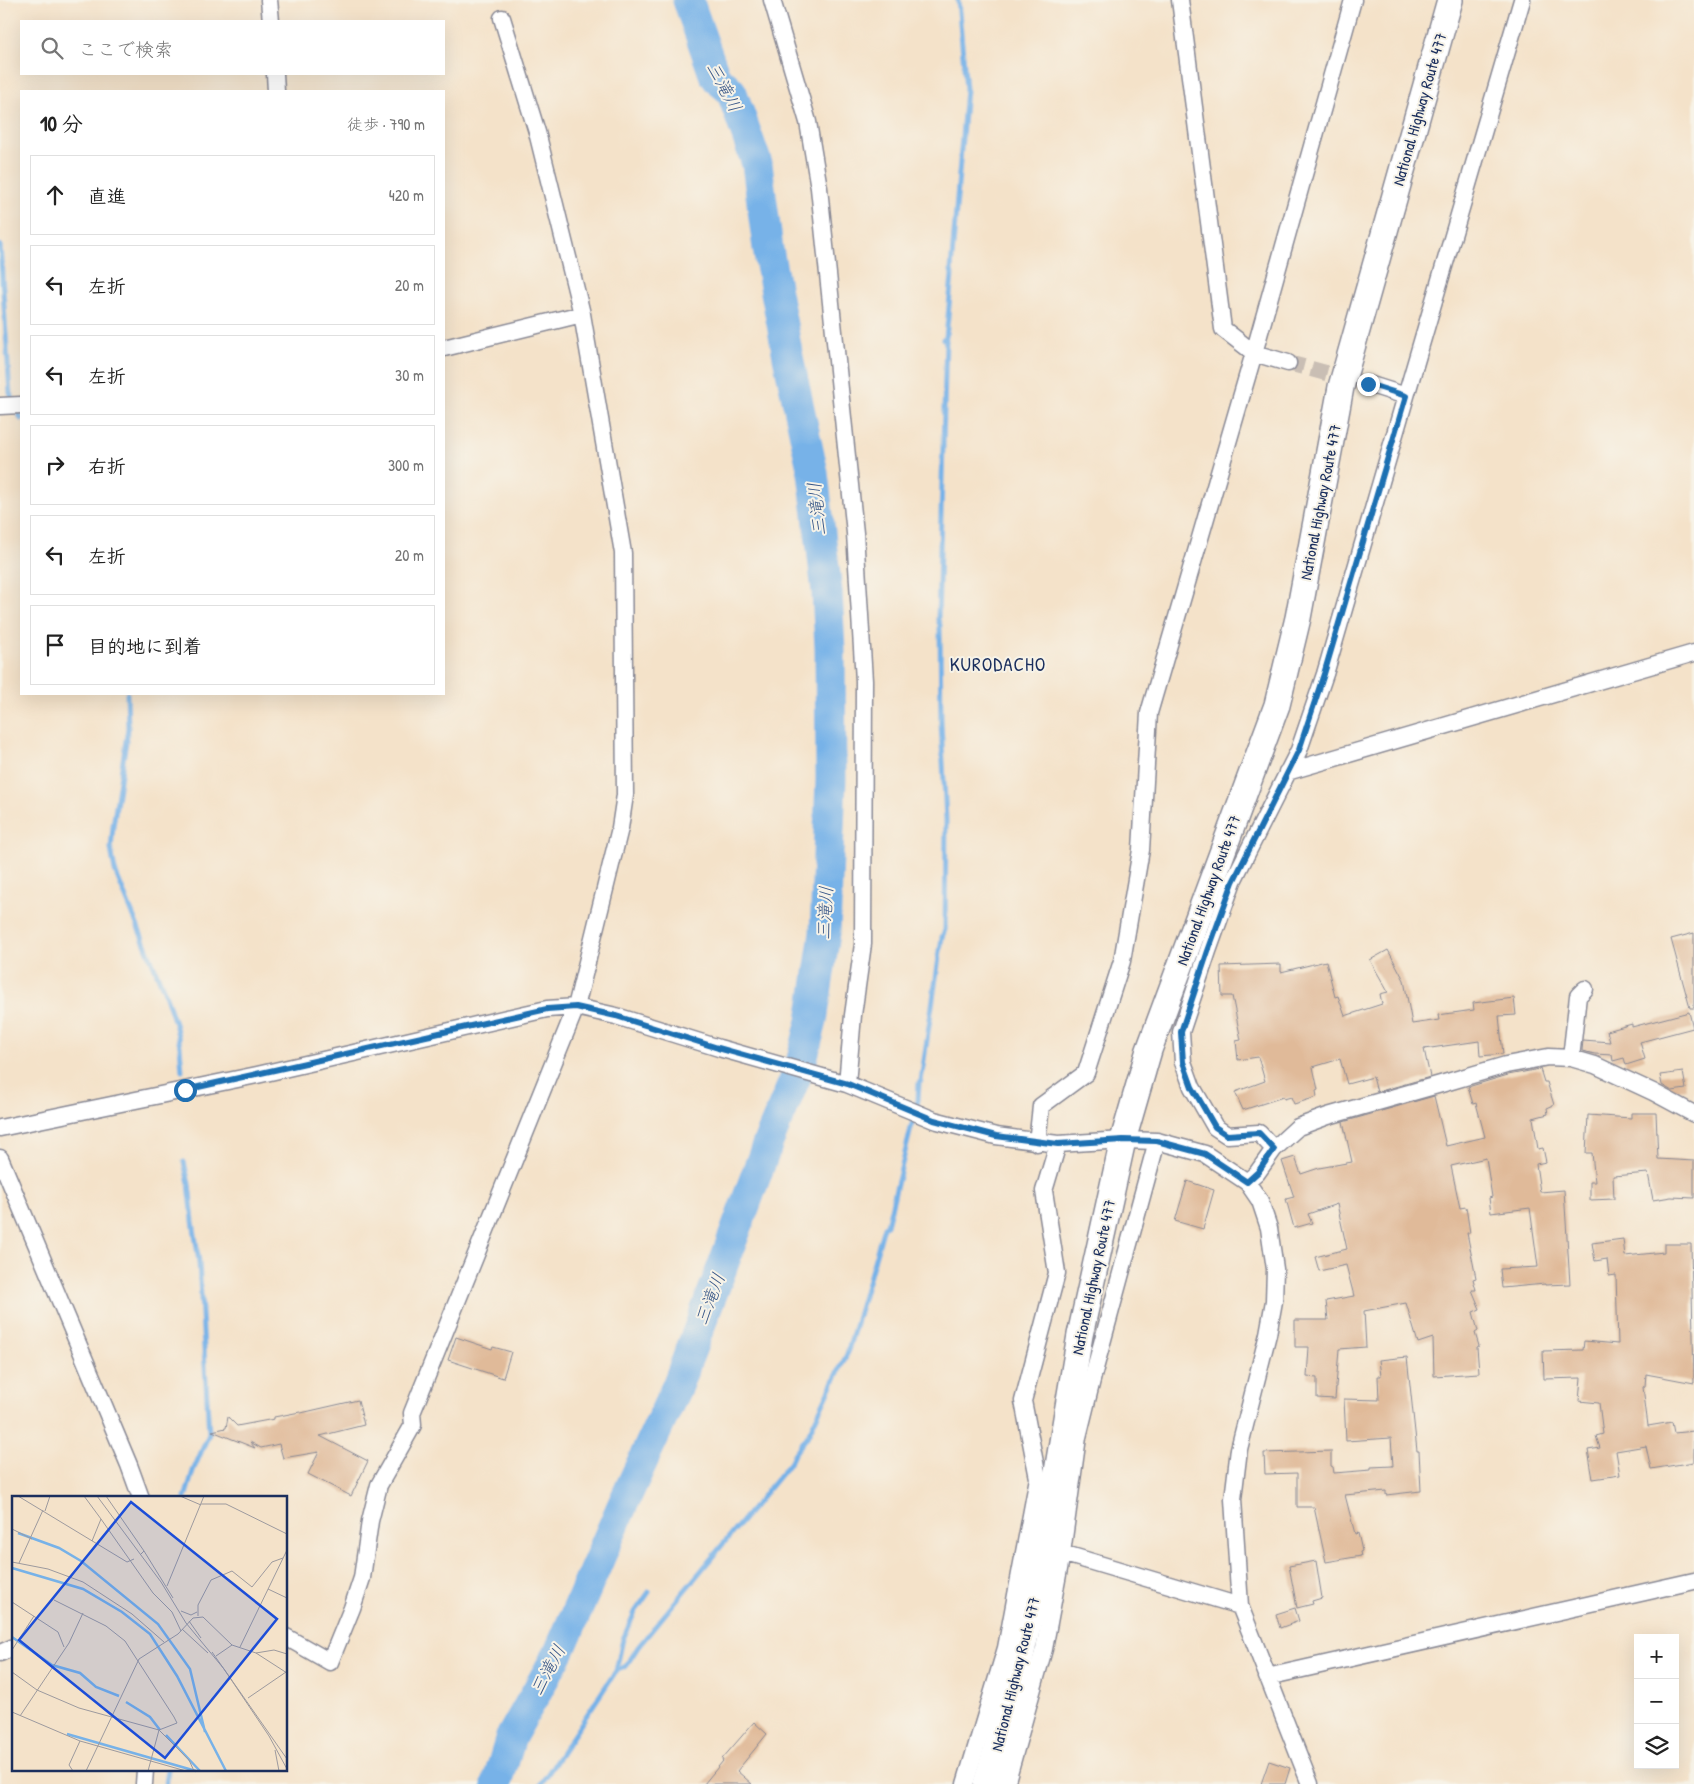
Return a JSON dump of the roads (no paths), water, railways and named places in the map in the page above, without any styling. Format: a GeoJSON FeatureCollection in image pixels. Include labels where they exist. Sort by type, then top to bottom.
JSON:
{"type":"FeatureCollection","features":[{"type":"Feature","properties":{"kind":"highway","name":"National Highway Route 477"},"geometry":{"type":"LineString","coordinates":[[986,1784],[1012,1696],[1040,1573],[1080,1335],[1123,1140],[1149,1050],[1277,705],[1298,618],[1341,387],[1450,0]]}},
{"type":"Feature","properties":{"kind":"street"},"geometry":{"type":"LineString","coordinates":[[269,0],[271,20]]}},
{"type":"Feature","properties":{"kind":"street"},"geometry":{"type":"LineString","coordinates":[[772,0],[808,122],[819,188],[855,533],[864,681],[863,944],[845,1083]]}},
{"type":"Feature","properties":{"kind":"street"},"geometry":{"type":"LineString","coordinates":[[1180,0],[1223,329],[1254,353],[1288,363]]}},
{"type":"Feature","properties":{"kind":"street"},"geometry":{"type":"LineString","coordinates":[[1037,1143],[1040,1106],[1086,1073],[1122,961],[1141,850],[1149,713],[1254,353],[1353,0]]}},
{"type":"Feature","properties":{"kind":"street"},"geometry":{"type":"LineString","coordinates":[[1274,1149],[1259,1133],[1227,1135],[1215,1127],[1192,1087],[1183,1062],[1181,1032],[1233,882],[1299,750],[1324,674],[1522,0]]}},
{"type":"Feature","properties":{"kind":"street"},"geometry":{"type":"LineString","coordinates":[[288,1638],[330,1662],[362,1578],[370,1521],[379,1485],[413,1425],[412,1414],[576,1007],[620,828],[625,796],[623,553],[582,314],[578,306],[537,132],[502,18]]}},
{"type":"Feature","properties":{"kind":"street"},"geometry":{"type":"LineString","coordinates":[[275,75],[276,90]]}},
{"type":"Feature","properties":{"kind":"street"},"geometry":{"type":"LineString","coordinates":[[445,348],[582,314]]}},
{"type":"Feature","properties":{"kind":"street"},"geometry":{"type":"LineString","coordinates":[[1368,384],[1406,396]]}},
{"type":"Feature","properties":{"kind":"street"},"geometry":{"type":"LineString","coordinates":[[1287,772],[1694,653]]}},
{"type":"Feature","properties":{"kind":"street"},"geometry":{"type":"LineString","coordinates":[[1571,1058],[1578,996],[1585,989]]}},
{"type":"Feature","properties":{"kind":"street"},"geometry":{"type":"LineString","coordinates":[[0,1128],[248,1077],[547,1009],[576,1007],[616,1016],[718,1048],[845,1083],[934,1120],[996,1136],[1037,1143],[1058,1144],[1123,1140],[1157,1141],[1205,1154],[1247,1182],[1260,1201],[1269,1228],[1275,1269],[1274,1301],[1268,1334],[1239,1450],[1233,1499],[1240,1606],[1310,1784]]}},
{"type":"Feature","properties":{"kind":"street"},"geometry":{"type":"LineString","coordinates":[[1247,1182],[1258,1172],[1274,1149],[1298,1127],[1328,1116],[1548,1056],[1571,1058],[1595,1065],[1653,1092],[1694,1114]]}},
{"type":"Feature","properties":{"kind":"street"},"geometry":{"type":"LineString","coordinates":[[1006,1784],[1044,1649],[1062,1553],[1078,1437],[1157,1141]]}},
{"type":"Feature","properties":{"kind":"street"},"geometry":{"type":"LineString","coordinates":[[965,1784],[1006,1648],[1038,1478],[1023,1401],[1057,1273],[1044,1191],[1058,1144]]}},
{"type":"Feature","properties":{"kind":"street"},"geometry":{"type":"LineString","coordinates":[[0,1158],[140,1496]]}},
{"type":"Feature","properties":{"kind":"street"},"geometry":{"type":"LineString","coordinates":[[1062,1553],[1240,1606]]}},
{"type":"Feature","properties":{"kind":"street"},"geometry":{"type":"LineString","coordinates":[[1267,1677],[1694,1581]]}},
{"type":"Feature","properties":{"kind":"street"},"geometry":{"type":"LineString","coordinates":[[0,1653],[12,1648]]}},
{"type":"Feature","properties":{"kind":"waterway","name":"三滝川"},"geometry":{"type":"LineString","coordinates":[[497,1784],[511,1737],[560,1650],[622,1506],[677,1386],[769,1140],[800,1067],[812,1021],[825,933],[831,779],[830,648],[827,592],[813,473],[788,357],[768,249],[757,164],[732,93],[714,74],[688,0]]}},
{"type":"Feature","properties":{"kind":"waterway"},"geometry":{"type":"LineString","coordinates":[[616,1671],[626,1666],[638,1647],[790,1463],[794,1454],[807,1437],[847,1354],[884,1227],[887,1225],[918,1100],[942,937],[945,930],[946,820],[941,723],[940,625],[938,620],[946,340],[943,339],[946,337],[952,275],[966,89],[958,0]]}},
{"type":"Feature","properties":{"kind":"waterway"},"geometry":{"type":"LineString","coordinates":[[0,245],[10,393],[20,417]]}},
{"type":"Feature","properties":{"kind":"waterway"},"geometry":{"type":"LineString","coordinates":[[127,695],[128,728],[111,849],[115,871],[165,993],[176,1027],[182,1071]]}},
{"type":"Feature","properties":{"kind":"waterway"},"geometry":{"type":"LineString","coordinates":[[184,1162],[189,1183],[199,1262],[209,1434],[193,1471],[186,1496]]}},
{"type":"Feature","properties":{"kind":"waterway"},"geometry":{"type":"LineString","coordinates":[[541,1784],[616,1671],[623,1639],[635,1612],[649,1592]]}},
{"type":"Feature","properties":{"kind":"waterway"},"geometry":{"type":"LineString","coordinates":[[166,1784],[168,1772]]}},
{"type":"Feature","properties":{"kind":"tunnel"},"geometry":{"type":"LineString","coordinates":[[1288,363],[1368,384]]}},
{"type":"Feature","properties":{"kind":"district","name":"KURODACHO"},"geometry":{"type":"Point","coordinates":[998,664]}}]}
